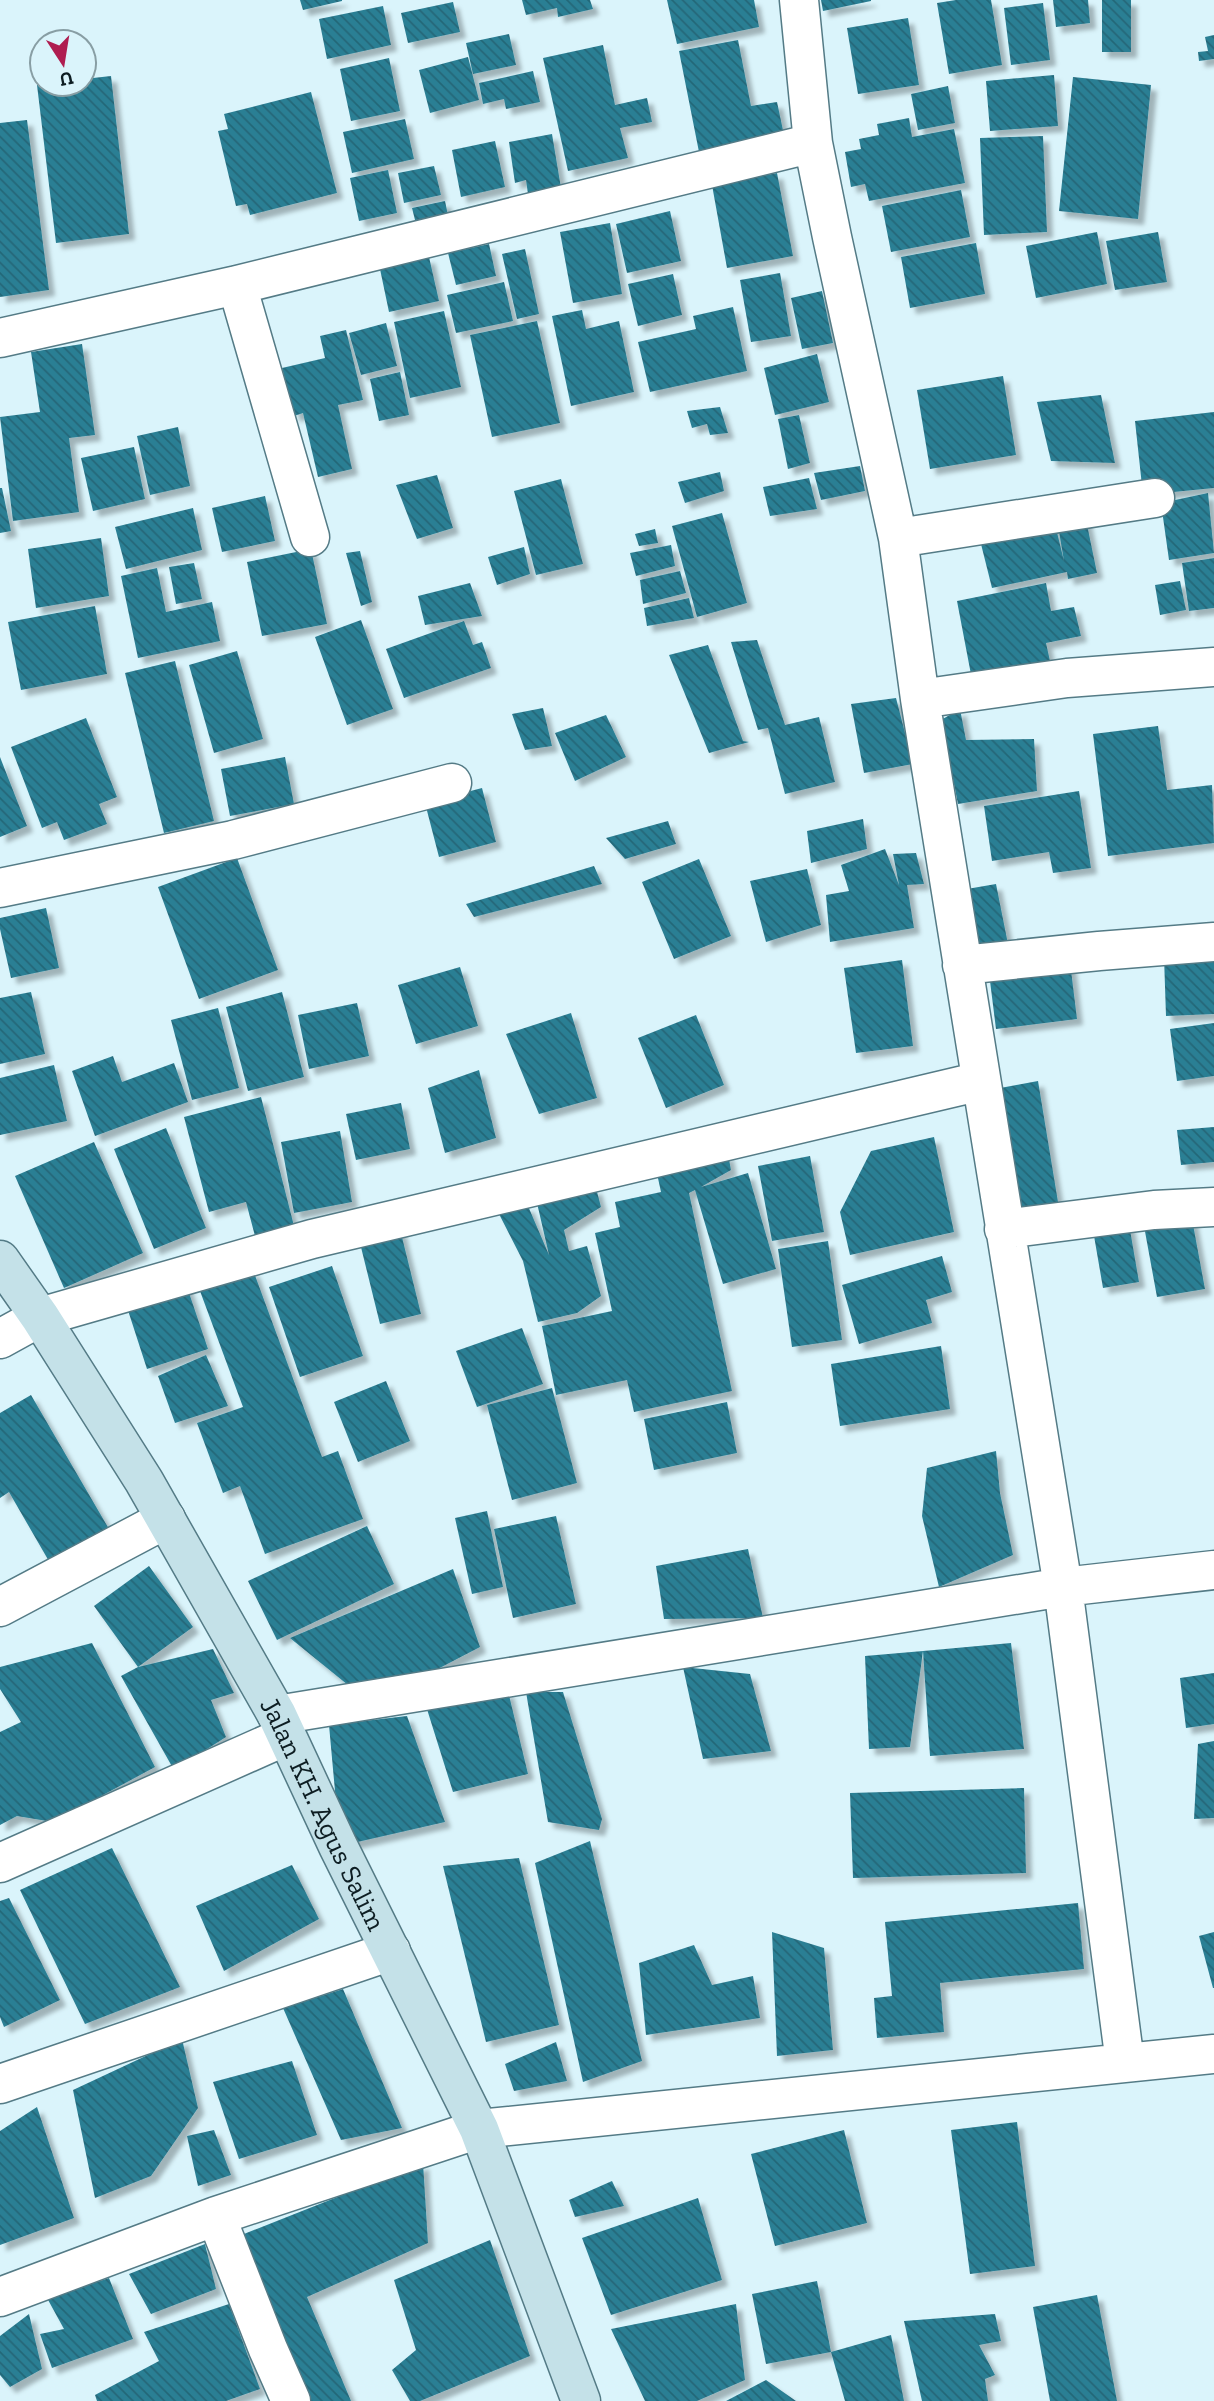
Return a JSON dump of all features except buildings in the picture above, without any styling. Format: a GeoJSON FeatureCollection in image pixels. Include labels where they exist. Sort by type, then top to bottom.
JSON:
{"type":"FeatureCollection","features":[{"type":"Feature","properties":{"kind":"main road","name":"Jalan KH. Agus Salim"},"geometry":{"type":"LineString","coordinates":[[0,1260],[40,1317],[166,1519],[281,1726],[479,2129],[581,2401]]}},
{"type":"Feature","properties":{"kind":"street"},"geometry":{"type":"LineString","coordinates":[[799,0],[813,143],[898,538],[920,699],[1063,1587],[1125,2063]]}},
{"type":"Feature","properties":{"kind":"street"},"geometry":{"type":"LineString","coordinates":[[0,338],[236,285],[813,143]]}},
{"type":"Feature","properties":{"kind":"street"},"geometry":{"type":"LineString","coordinates":[[236,285],[310,537]]}},
{"type":"Feature","properties":{"kind":"street"},"geometry":{"type":"LineString","coordinates":[[898,538],[1156,498]]}},
{"type":"Feature","properties":{"kind":"street"},"geometry":{"type":"LineString","coordinates":[[920,699],[1067,678],[1214,667]]}},
{"type":"Feature","properties":{"kind":"street"},"geometry":{"type":"LineString","coordinates":[[0,888],[233,839],[452,783]]}},
{"type":"Feature","properties":{"kind":"street"},"geometry":{"type":"LineString","coordinates":[[962,965],[1214,942]]}},
{"type":"Feature","properties":{"kind":"street"},"geometry":{"type":"LineString","coordinates":[[0,1339],[40,1317],[312,1239],[981,1081]]}},
{"type":"Feature","properties":{"kind":"street"},"geometry":{"type":"LineString","coordinates":[[1004,1229],[1154,1210],[1214,1207]]}},
{"type":"Feature","properties":{"kind":"street"},"geometry":{"type":"LineString","coordinates":[[0,1607],[166,1519]]}},
{"type":"Feature","properties":{"kind":"street"},"geometry":{"type":"LineString","coordinates":[[0,1863],[281,1726],[1063,1587],[1214,1570]]}},
{"type":"Feature","properties":{"kind":"street"},"geometry":{"type":"LineString","coordinates":[[0,2084],[391,1951]]}},
{"type":"Feature","properties":{"kind":"street"},"geometry":{"type":"LineString","coordinates":[[0,2297],[216,2216],[479,2129],[1214,2054]]}},
{"type":"Feature","properties":{"kind":"street"},"geometry":{"type":"LineString","coordinates":[[216,2216],[291,2401]]}}]}
